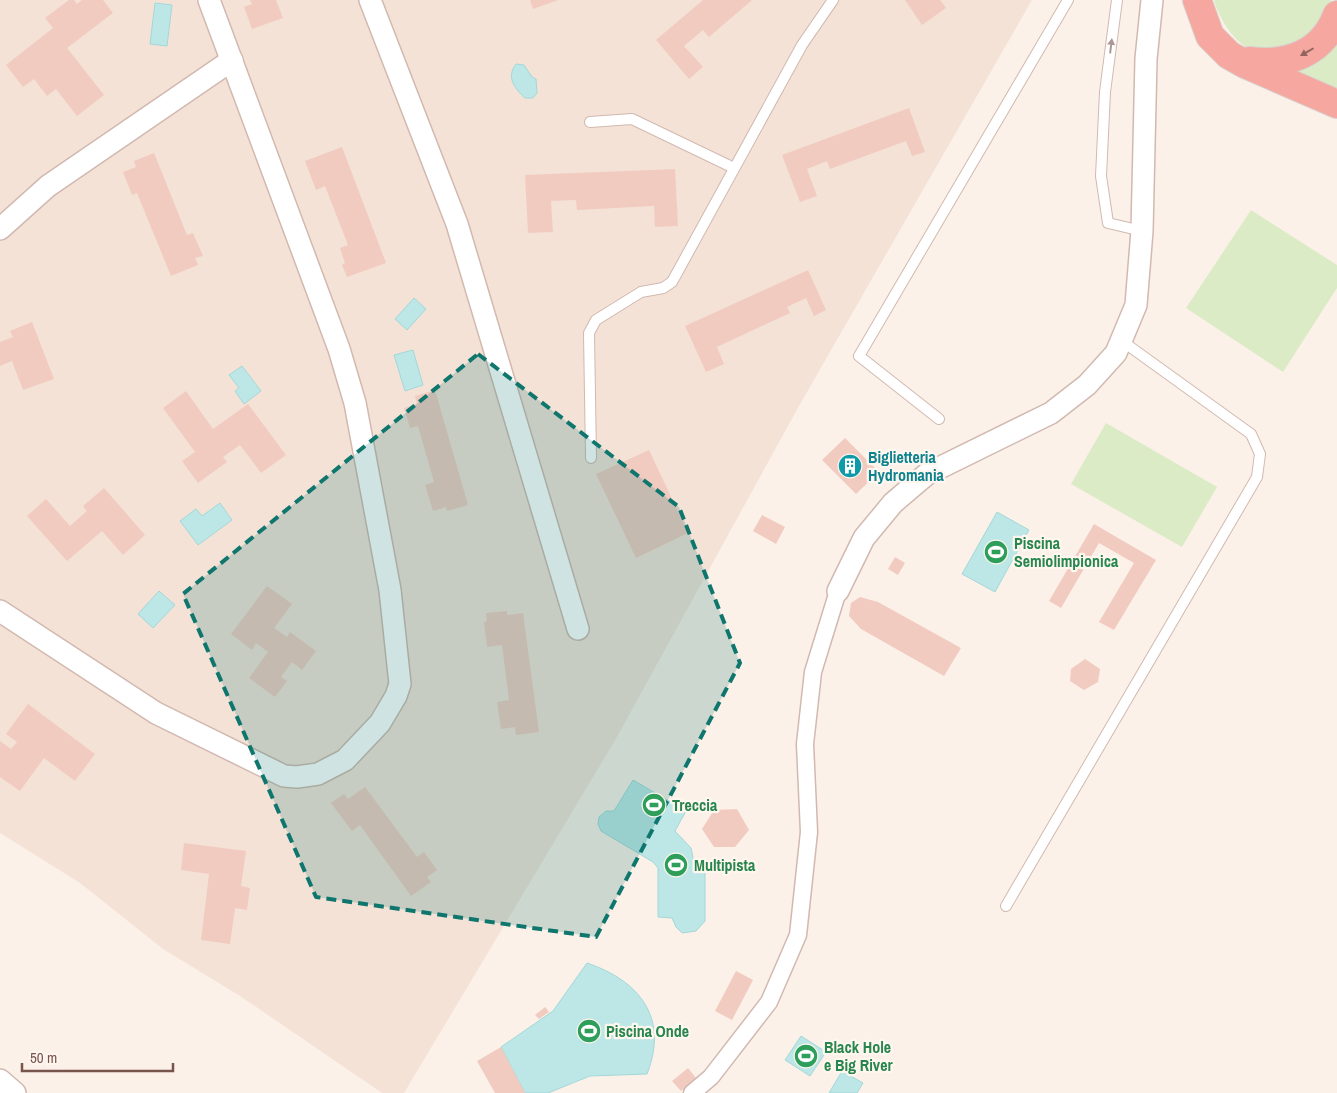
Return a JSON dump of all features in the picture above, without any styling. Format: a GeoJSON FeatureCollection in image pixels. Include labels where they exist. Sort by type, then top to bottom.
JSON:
{"type":"FeatureCollection","features":[{"type":"Feature","properties":{"kind":"highway"},"geometry":{"type":"LineString","coordinates":[[1197,0],[1210,36],[1231,56],[1337,104]]}},
{"type":"Feature","properties":{"kind":"highway"},"geometry":{"type":"LineString","coordinates":[[1231,56],[1246,61],[1274,63],[1302,55],[1324,39],[1337,15]]}},
{"type":"Feature","properties":{"kind":"street"},"geometry":{"type":"LineString","coordinates":[[0,611],[162,717],[269,770],[288,777],[311,776],[326,771],[345,760],[374,732],[398,692],[400,673],[390,590],[352,393],[339,349],[209,0]]}},
{"type":"Feature","properties":{"kind":"street"},"geometry":{"type":"LineString","coordinates":[[370,0],[457,224],[578,629]]}},
{"type":"Feature","properties":{"kind":"street"},"geometry":{"type":"LineString","coordinates":[[692,1093],[712,1077],[769,1002],[798,935],[809,832],[805,744],[813,672],[838,591],[864,538],[893,503],[927,474],[1051,413],[1087,385],[1116,353],[1122,341],[1136,305],[1142,231],[1146,59],[1152,0]]}},
{"type":"Feature","properties":{"kind":"street"},"geometry":{"type":"LineString","coordinates":[[0,229],[48,186],[232,60]]}},
{"type":"Feature","properties":{"kind":"street"},"geometry":{"type":"LineString","coordinates":[[0,1080],[14,1093]]}},
{"type":"Feature","properties":{"kind":"lane"},"geometry":{"type":"LineString","coordinates":[[591,458],[589,333],[596,320],[611,310],[641,292],[663,288],[672,282],[802,45],[834,0]]}},
{"type":"Feature","properties":{"kind":"lane"},"geometry":{"type":"LineString","coordinates":[[940,419],[859,356],[1068,0]]}},
{"type":"Feature","properties":{"kind":"lane"},"geometry":{"type":"LineString","coordinates":[[1116,0],[1105,92],[1101,176],[1108,223],[1142,231]]}},
{"type":"Feature","properties":{"kind":"lane"},"geometry":{"type":"LineString","coordinates":[[590,122],[632,119],[734,168]]}},
{"type":"Feature","properties":{"kind":"lane"},"geometry":{"type":"LineString","coordinates":[[1006,906],[1257,477],[1260,454],[1251,434],[1122,341]]}},
{"type":"Feature","properties":{"kind":"highlighted area"},"geometry":{"type":"Polygon","coordinates":[[[478,354],[679,507],[740,663],[596,937],[316,897],[183,594],[478,354]]]}},
{"type":"Feature","properties":{"kind":"shaded area"},"geometry":{"type":"Polygon","coordinates":[[[0,0],[1032,0],[799,406],[617,737],[404,1093],[382,1093],[240,996],[163,949],[80,883],[0,833],[0,0]]]}},
{"type":"Feature","properties":{"kind":"green space"},"geometry":{"type":"Polygon","coordinates":[[[1214,0],[1331,0],[1330,5],[1308,42],[1262,51],[1246,47],[1238,41],[1225,25],[1214,0]]]}},
{"type":"Feature","properties":{"kind":"green space"},"geometry":{"type":"Polygon","coordinates":[[[1337,35],[1337,91],[1284,70],[1337,35]]]}},
{"type":"Feature","properties":{"kind":"green space"},"geometry":{"type":"Polygon","coordinates":[[[1251,210],[1337,265],[1337,288],[1283,372],[1186,308],[1251,210]]]}},
{"type":"Feature","properties":{"kind":"green space"},"geometry":{"type":"Polygon","coordinates":[[[1106,423],[1217,487],[1182,547],[1071,484],[1106,423]]]}},
{"type":"Feature","properties":{"kind":"water"},"geometry":{"type":"Polygon","coordinates":[[[155,3],[172,5],[167,46],[150,44],[155,3]]]}},
{"type":"Feature","properties":{"kind":"water"},"geometry":{"type":"Polygon","coordinates":[[[516,64],[524,65],[532,77],[536,79],[537,93],[533,98],[525,98],[513,82],[512,73],[516,64]]]}},
{"type":"Feature","properties":{"kind":"water"},"geometry":{"type":"Polygon","coordinates":[[[414,298],[426,309],[407,330],[395,319],[414,298]]]}},
{"type":"Feature","properties":{"kind":"water"},"geometry":{"type":"Polygon","coordinates":[[[413,350],[423,385],[405,391],[394,355],[413,350]]]}},
{"type":"Feature","properties":{"kind":"water"},"geometry":{"type":"Polygon","coordinates":[[[242,366],[261,391],[244,404],[235,391],[239,388],[229,375],[242,366]]]}},
{"type":"Feature","properties":{"kind":"water"},"geometry":{"type":"Polygon","coordinates":[[[220,503],[232,520],[198,545],[180,521],[196,509],[202,516],[220,503]]]}},
{"type":"Feature","properties":{"kind":"water","name":"Piscina Semiolimpionica"},"geometry":{"type":"Polygon","coordinates":[[[997,512],[1029,530],[995,592],[962,574],[997,512]]]}},
{"type":"Feature","properties":{"kind":"water"},"geometry":{"type":"Polygon","coordinates":[[[159,591],[175,605],[153,628],[138,614],[159,591]]]}},
{"type":"Feature","properties":{"kind":"water","name":"Multipista"},"geometry":{"type":"Polygon","coordinates":[[[633,780],[686,811],[675,831],[691,848],[696,871],[705,870],[705,921],[696,931],[682,933],[676,927],[672,918],[658,917],[658,868],[653,862],[601,831],[598,824],[599,817],[606,811],[614,811],[633,780]]]}},
{"type":"Feature","properties":{"kind":"water","name":"Piscina Onde"},"geometry":{"type":"Polygon","coordinates":[[[587,963],[622,980],[635,991],[645,1004],[652,1019],[654,1036],[653,1054],[647,1074],[590,1076],[548,1093],[525,1093],[501,1047],[553,1011],[587,963]]]}},
{"type":"Feature","properties":{"kind":"water","name":"Black Hole e Big River"},"geometry":{"type":"Polygon","coordinates":[[[801,1036],[826,1052],[810,1076],[785,1060],[801,1036]]]}},
{"type":"Feature","properties":{"kind":"water"},"geometry":{"type":"Polygon","coordinates":[[[842,1071],[863,1083],[857,1093],[829,1093],[842,1071]]]}},
{"type":"Feature","properties":{"kind":"building"},"geometry":{"type":"Polygon","coordinates":[[[69,0],[74,0],[77,4],[82,0],[103,0],[113,13],[67,48],[104,95],[77,116],[56,89],[47,96],[34,79],[23,87],[6,65],[53,28],[45,18],[69,0]]]}},
{"type":"Feature","properties":{"kind":"building"},"geometry":{"type":"Polygon","coordinates":[[[250,0],[276,0],[283,18],[252,29],[244,7],[252,4],[250,0]]]}},
{"type":"Feature","properties":{"kind":"building"},"geometry":{"type":"Polygon","coordinates":[[[530,0],[558,0],[533,9],[530,0]]]}},
{"type":"Feature","properties":{"kind":"building"},"geometry":{"type":"Polygon","coordinates":[[[703,0],[752,0],[709,37],[703,30],[684,46],[703,67],[689,79],[656,40],[703,0]]]}},
{"type":"Feature","properties":{"kind":"building"},"geometry":{"type":"Polygon","coordinates":[[[905,0],[940,0],[946,8],[922,25],[905,0]]]}},
{"type":"Feature","properties":{"kind":"building"},"geometry":{"type":"Polygon","coordinates":[[[909,108],[925,152],[912,156],[906,141],[830,169],[827,161],[807,169],[817,196],[800,202],[782,155],[909,108]]]}},
{"type":"Feature","properties":{"kind":"building"},"geometry":{"type":"Polygon","coordinates":[[[342,147],[386,263],[347,277],[342,265],[345,263],[340,248],[348,245],[325,186],[316,190],[305,161],[342,147]]]}},
{"type":"Feature","properties":{"kind":"building"},"geometry":{"type":"Polygon","coordinates":[[[154,153],[187,235],[193,233],[203,256],[195,258],[198,265],[171,276],[137,193],[132,195],[123,172],[136,167],[134,161],[154,153]]]}},
{"type":"Feature","properties":{"kind":"building"},"geometry":{"type":"Polygon","coordinates":[[[675,169],[678,226],[655,227],[654,206],[577,210],[576,200],[551,201],[553,232],[528,233],[525,175],[675,169]]]}},
{"type":"Feature","properties":{"kind":"building"},"geometry":{"type":"Polygon","coordinates":[[[808,270],[826,310],[814,316],[806,298],[787,307],[790,313],[717,347],[724,364],[706,372],[685,326],[808,270]]]}},
{"type":"Feature","properties":{"kind":"building"},"geometry":{"type":"Polygon","coordinates":[[[32,322],[54,379],[23,390],[12,361],[0,366],[0,342],[13,337],[10,331],[32,322]]]}},
{"type":"Feature","properties":{"kind":"building"},"geometry":{"type":"Polygon","coordinates":[[[435,390],[468,505],[447,511],[446,507],[433,511],[425,485],[434,482],[418,426],[410,428],[404,408],[417,404],[415,396],[435,390]]]}},
{"type":"Feature","properties":{"kind":"building"},"geometry":{"type":"Polygon","coordinates":[[[186,391],[213,429],[248,404],[286,455],[261,473],[240,445],[223,457],[227,462],[198,483],[182,461],[195,452],[163,408],[186,391]]]}},
{"type":"Feature","properties":{"kind":"building","name":"Biglietteria Hydromania"},"geometry":{"type":"Polygon","coordinates":[[[845,438],[879,472],[856,494],[822,460],[845,438]]]}},
{"type":"Feature","properties":{"kind":"building"},"geometry":{"type":"Polygon","coordinates":[[[649,450],[688,533],[636,558],[596,474],[649,450]]]}},
{"type":"Feature","properties":{"kind":"building"},"geometry":{"type":"Polygon","coordinates":[[[104,488],[145,535],[123,555],[102,531],[67,561],[27,516],[46,499],[70,526],[87,511],[83,506],[104,488]]]}},
{"type":"Feature","properties":{"kind":"building"},"geometry":{"type":"Polygon","coordinates":[[[762,515],[785,527],[776,544],[753,531],[762,515]]]}},
{"type":"Feature","properties":{"kind":"building"},"geometry":{"type":"Polygon","coordinates":[[[1094,524],[1156,560],[1114,630],[1099,622],[1134,563],[1099,543],[1061,608],[1049,601],[1094,524]]]}},
{"type":"Feature","properties":{"kind":"building"},"geometry":{"type":"Polygon","coordinates":[[[895,557],[905,563],[898,575],[888,569],[895,557]]]}},
{"type":"Feature","properties":{"kind":"building"},"geometry":{"type":"Polygon","coordinates":[[[267,586],[292,604],[274,628],[287,637],[290,632],[316,651],[302,670],[292,662],[281,677],[287,681],[275,697],[249,678],[268,652],[256,643],[252,650],[231,634],[267,586]]]}},
{"type":"Feature","properties":{"kind":"building"},"geometry":{"type":"Polygon","coordinates":[[[860,597],[878,602],[961,648],[944,676],[861,629],[849,616],[851,603],[860,597]]]}},
{"type":"Feature","properties":{"kind":"building"},"geometry":{"type":"Polygon","coordinates":[[[507,611],[507,615],[523,613],[539,732],[516,735],[515,727],[501,729],[497,702],[509,700],[502,645],[487,647],[484,622],[487,621],[486,613],[507,611]]]}},
{"type":"Feature","properties":{"kind":"building"},"geometry":{"type":"Polygon","coordinates":[[[1085,659],[1100,669],[1098,682],[1084,690],[1070,681],[1071,669],[1085,659]]]}},
{"type":"Feature","properties":{"kind":"building"},"geometry":{"type":"Polygon","coordinates":[[[28,704],[95,754],[75,781],[44,758],[20,791],[0,777],[0,741],[11,749],[17,742],[6,734],[28,704]]]}},
{"type":"Feature","properties":{"kind":"building"},"geometry":{"type":"Polygon","coordinates":[[[365,787],[417,857],[424,852],[437,870],[427,877],[431,882],[411,896],[360,825],[352,831],[331,803],[344,794],[348,799],[365,787]]]}},
{"type":"Feature","properties":{"kind":"building"},"geometry":{"type":"Polygon","coordinates":[[[737,809],[749,830],[735,847],[714,847],[702,829],[714,810],[737,809]]]}},
{"type":"Feature","properties":{"kind":"building"},"geometry":{"type":"Polygon","coordinates":[[[184,843],[246,851],[241,886],[250,888],[247,910],[235,908],[230,944],[201,940],[209,874],[181,870],[184,843]]]}},
{"type":"Feature","properties":{"kind":"building"},"geometry":{"type":"Polygon","coordinates":[[[736,971],[753,980],[732,1020],[715,1011],[736,971]]]}},
{"type":"Feature","properties":{"kind":"building"},"geometry":{"type":"Polygon","coordinates":[[[545,1007],[549,1012],[539,1019],[535,1015],[545,1007]]]}},
{"type":"Feature","properties":{"kind":"building"},"geometry":{"type":"Polygon","coordinates":[[[501,1047],[525,1093],[495,1093],[477,1061],[501,1047]]]}},
{"type":"Feature","properties":{"kind":"building"},"geometry":{"type":"Polygon","coordinates":[[[688,1068],[696,1078],[681,1091],[672,1081],[688,1068]]]}},
{"type":"Feature","properties":{"kind":"place","name":"Biglietteria Hydromania"},"geometry":{"type":"Point","coordinates":[850,466]}},
{"type":"Feature","properties":{"kind":"place","name":"Piscina Semiolimpionica"},"geometry":{"type":"Point","coordinates":[996,552]}},
{"type":"Feature","properties":{"kind":"place","name":"Treccia"},"geometry":{"type":"Point","coordinates":[654,805]}},
{"type":"Feature","properties":{"kind":"place","name":"Multipista"},"geometry":{"type":"Point","coordinates":[676,865]}},
{"type":"Feature","properties":{"kind":"place","name":"Piscina Onde"},"geometry":{"type":"Point","coordinates":[589,1031]}},
{"type":"Feature","properties":{"kind":"place","name":"Black Hole e Big River"},"geometry":{"type":"Point","coordinates":[806,1056]}}]}
